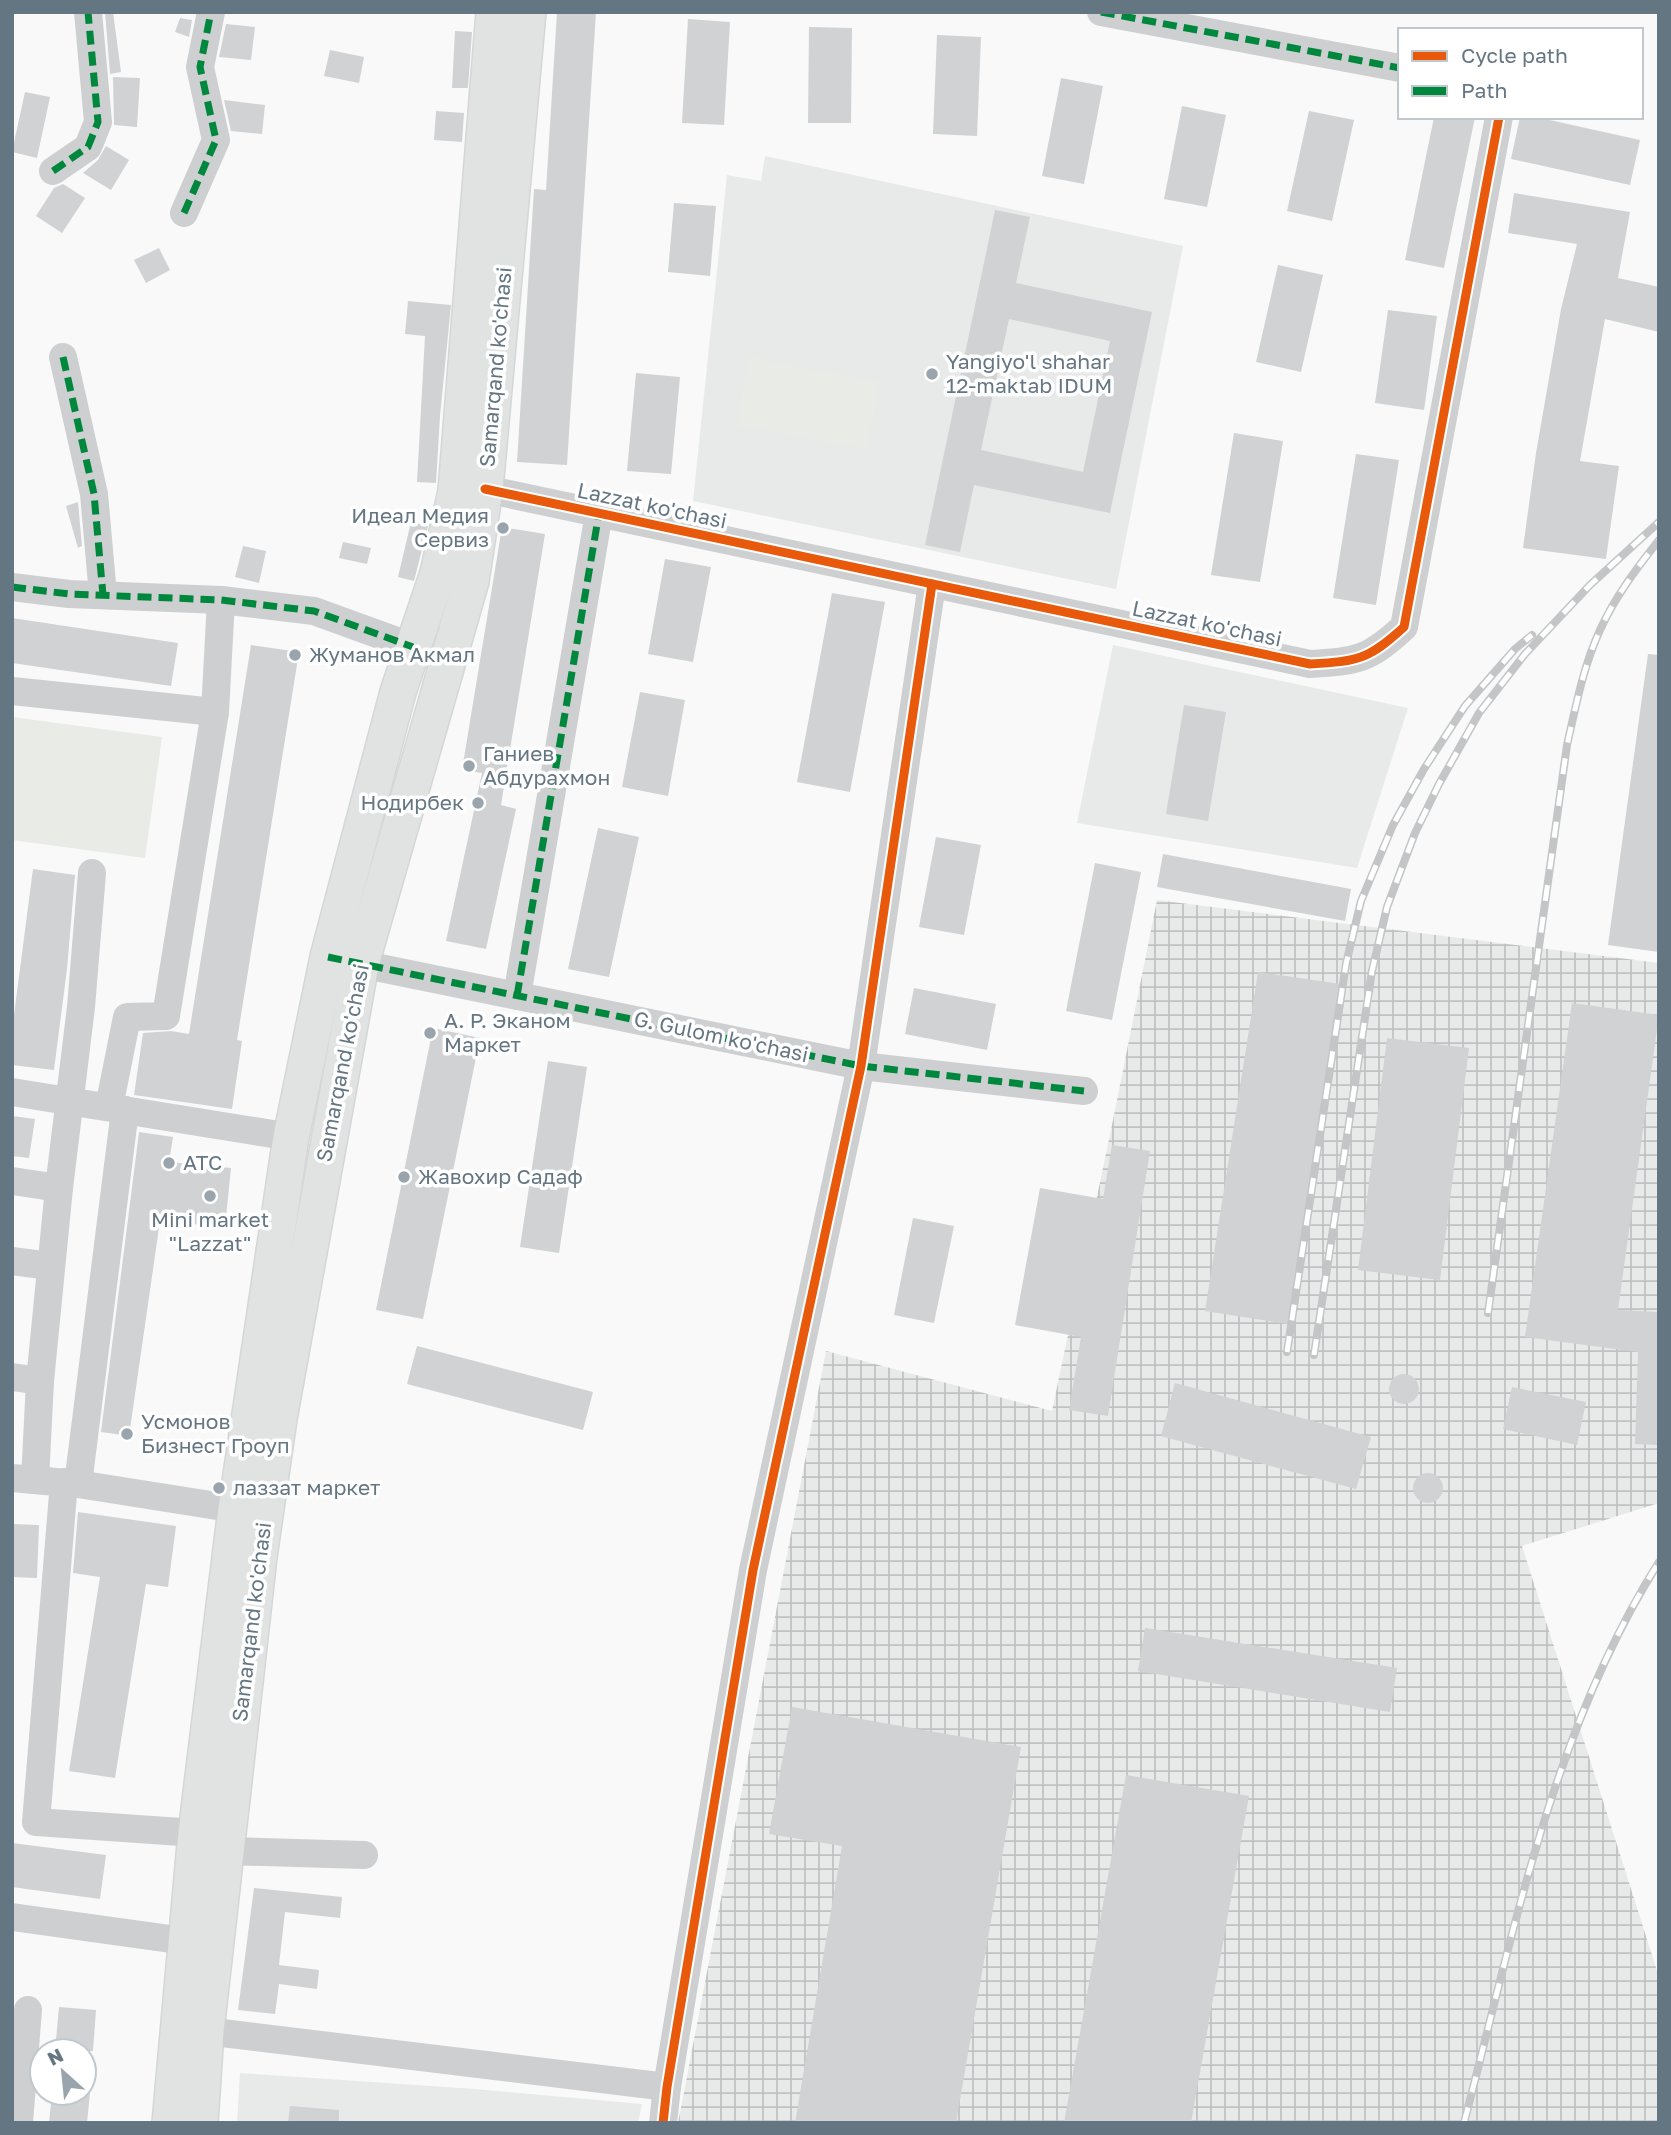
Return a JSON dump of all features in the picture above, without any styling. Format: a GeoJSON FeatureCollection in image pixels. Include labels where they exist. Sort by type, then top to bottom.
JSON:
{"type":"FeatureCollection","features":[{"type":"Feature","properties":{"kind":"main road","name":"Samarqand ko'chasi"},"geometry":{"type":"LineString","coordinates":[[170,2123],[192,2030],[226,1851],[259,1557],[344,960],[398,692],[438,573],[456,491],[494,12]]}},
{"type":"Feature","properties":{"kind":"main road","name":"Samarqand ko'chasi"},"geometry":{"type":"LineString","coordinates":[[200,2123],[185,1941],[236,1509],[291,1137],[344,960],[471,581],[485,489],[528,12]]}},
{"type":"Feature","properties":{"kind":"street"},"geometry":{"type":"LineString","coordinates":[[52,171],[88,147],[98,122],[88,12]]}},
{"type":"Feature","properties":{"kind":"street"},"geometry":{"type":"LineString","coordinates":[[184,213],[216,140],[200,67],[211,12]]}},
{"type":"Feature","properties":{"kind":"street"},"geometry":{"type":"LineString","coordinates":[[1101,12],[1398,68]]}},
{"type":"Feature","properties":{"kind":"street","name":"Lazzat ko'chasi"},"geometry":{"type":"LineString","coordinates":[[485,489],[1310,664],[1350,662],[1380,649],[1404,627],[1499,119]]}},
{"type":"Feature","properties":{"kind":"street"},"geometry":{"type":"LineString","coordinates":[[63,357],[94,494],[103,595]]}},
{"type":"Feature","properties":{"kind":"street"},"geometry":{"type":"LineString","coordinates":[[517,996],[598,513]]}},
{"type":"Feature","properties":{"kind":"street"},"geometry":{"type":"LineString","coordinates":[[663,2123],[753,1570],[860,1066],[932,584]]}},
{"type":"Feature","properties":{"kind":"street"},"geometry":{"type":"LineString","coordinates":[[12,587],[103,595],[221,600],[314,611],[413,647]]}},
{"type":"Feature","properties":{"kind":"street"},"geometry":{"type":"LineString","coordinates":[[81,1007],[127,1017],[166,1016],[215,712],[221,600]]}},
{"type":"Feature","properties":{"kind":"street"},"geometry":{"type":"LineString","coordinates":[[12,691],[215,712]]}},
{"type":"Feature","properties":{"kind":"street"},"geometry":{"type":"LineString","coordinates":[[92,873],[81,1007],[68,1100],[40,1381],[24,1479],[71,1483],[236,1509]]}},
{"type":"Feature","properties":{"kind":"street","name":"G. Gulom ko'chasi"},"geometry":{"type":"LineString","coordinates":[[344,960],[860,1066],[1084,1091]]}},
{"type":"Feature","properties":{"kind":"street"},"geometry":{"type":"LineString","coordinates":[[127,1017],[71,1483],[24,1821],[196,1833]]}},
{"type":"Feature","properties":{"kind":"street"},"geometry":{"type":"LineString","coordinates":[[12,1092],[291,1137]]}},
{"type":"Feature","properties":{"kind":"street"},"geometry":{"type":"LineString","coordinates":[[12,1181],[60,1188]]}},
{"type":"Feature","properties":{"kind":"street"},"geometry":{"type":"LineString","coordinates":[[12,1261],[50,1266]]}},
{"type":"Feature","properties":{"kind":"street"},"geometry":{"type":"LineString","coordinates":[[12,1377],[40,1381]]}},
{"type":"Feature","properties":{"kind":"street"},"geometry":{"type":"LineString","coordinates":[[226,1851],[364,1855]]}},
{"type":"Feature","properties":{"kind":"street"},"geometry":{"type":"LineString","coordinates":[[12,1917],[185,1941]]}},
{"type":"Feature","properties":{"kind":"street"},"geometry":{"type":"LineString","coordinates":[[19,2123],[28,2010]]}},
{"type":"Feature","properties":{"kind":"street"},"geometry":{"type":"LineString","coordinates":[[192,2030],[667,2087]]}},
{"type":"Feature","properties":{"kind":"shaded area","name":"Yangiyo'l shahar 12-maktab IDUM"},"geometry":{"type":"Polygon","coordinates":[[[765,156],[1183,246],[1116,589],[693,501],[727,175],[761,181],[765,156]]]}},
{"type":"Feature","properties":{"kind":"shaded area"},"geometry":{"type":"Polygon","coordinates":[[[749,357],[880,382],[867,450],[736,425],[749,357]]]}},
{"type":"Feature","properties":{"kind":"shaded area"},"geometry":{"type":"Polygon","coordinates":[[[1113,645],[1408,708],[1357,868],[1077,823],[1113,645]]]}},
{"type":"Feature","properties":{"kind":"shaded area"},"geometry":{"type":"Polygon","coordinates":[[[12,717],[162,737],[145,858],[12,840],[12,717]]]}},
{"type":"Feature","properties":{"kind":"shaded area"},"geometry":{"type":"Polygon","coordinates":[[[1157,900],[1659,963],[1659,1503],[1522,1546],[1659,1977],[1659,2123],[678,2123],[826,1351],[1052,1411],[1157,900]]]}},
{"type":"Feature","properties":{"kind":"shaded area"},"geometry":{"type":"Polygon","coordinates":[[[240,2073],[475,2089],[642,2104],[638,2123],[237,2123],[240,2073]]]}},
{"type":"Feature","properties":{"kind":"building"},"geometry":{"type":"Polygon","coordinates":[[[105,12],[113,12],[121,72],[110,74],[105,12]]]}},
{"type":"Feature","properties":{"kind":"building"},"geometry":{"type":"Polygon","coordinates":[[[557,12],[596,12],[567,465],[517,462],[534,189],[546,190],[557,12]]]}},
{"type":"Feature","properties":{"kind":"building"},"geometry":{"type":"Polygon","coordinates":[[[180,18],[192,20],[189,37],[175,32],[180,18]]]}},
{"type":"Feature","properties":{"kind":"building"},"geometry":{"type":"Polygon","coordinates":[[[688,19],[730,22],[724,125],[682,123],[688,19]]]}},
{"type":"Feature","properties":{"kind":"building"},"geometry":{"type":"Polygon","coordinates":[[[226,24],[255,27],[251,60],[219,57],[226,24]]]}},
{"type":"Feature","properties":{"kind":"building"},"geometry":{"type":"Polygon","coordinates":[[[809,27],[852,28],[851,123],[808,123],[809,27]]]}},
{"type":"Feature","properties":{"kind":"building"},"geometry":{"type":"Polygon","coordinates":[[[455,31],[472,32],[468,88],[452,88],[455,31]]]}},
{"type":"Feature","properties":{"kind":"building"},"geometry":{"type":"Polygon","coordinates":[[[937,35],[981,37],[977,136],[933,134],[937,35]]]}},
{"type":"Feature","properties":{"kind":"building"},"geometry":{"type":"Polygon","coordinates":[[[330,50],[364,57],[359,83],[324,76],[330,50]]]}},
{"type":"Feature","properties":{"kind":"building"},"geometry":{"type":"Polygon","coordinates":[[[113,77],[140,78],[137,127],[114,125],[113,77]]]}},
{"type":"Feature","properties":{"kind":"building"},"geometry":{"type":"Polygon","coordinates":[[[1061,78],[1103,86],[1084,184],[1042,176],[1061,78]]]}},
{"type":"Feature","properties":{"kind":"building"},"geometry":{"type":"Polygon","coordinates":[[[25,92],[50,97],[37,158],[12,152],[25,92]]]}},
{"type":"Feature","properties":{"kind":"building"},"geometry":{"type":"Polygon","coordinates":[[[224,100],[265,105],[262,134],[231,131],[224,100]]]}},
{"type":"Feature","properties":{"kind":"building"},"geometry":{"type":"Polygon","coordinates":[[[1182,106],[1226,115],[1207,207],[1164,199],[1182,106]]]}},
{"type":"Feature","properties":{"kind":"building"},"geometry":{"type":"Polygon","coordinates":[[[436,111],[464,113],[462,142],[434,140],[436,111]]]}},
{"type":"Feature","properties":{"kind":"building"},"geometry":{"type":"Polygon","coordinates":[[[1309,111],[1354,120],[1332,221],[1287,211],[1309,111]]]}},
{"type":"Feature","properties":{"kind":"building"},"geometry":{"type":"Polygon","coordinates":[[[1434,119],[1475,119],[1444,268],[1405,260],[1434,119]]]}},
{"type":"Feature","properties":{"kind":"building"},"geometry":{"type":"Polygon","coordinates":[[[1520,119],[1545,119],[1640,140],[1630,185],[1511,159],[1520,119]]]}},
{"type":"Feature","properties":{"kind":"building"},"geometry":{"type":"Polygon","coordinates":[[[106,146],[129,160],[111,190],[83,173],[98,160],[106,146]]]}},
{"type":"Feature","properties":{"kind":"building"},"geometry":{"type":"Polygon","coordinates":[[[63,184],[85,198],[62,233],[36,216],[54,188],[63,184]]]}},
{"type":"Feature","properties":{"kind":"building"},"geometry":{"type":"Polygon","coordinates":[[[1514,193],[1630,212],[1618,278],[1659,287],[1659,332],[1605,319],[1580,461],[1619,466],[1606,559],[1523,548],[1561,309],[1577,244],[1508,233],[1514,193]]]}},
{"type":"Feature","properties":{"kind":"building"},"geometry":{"type":"Polygon","coordinates":[[[674,203],[716,206],[710,276],[668,272],[674,203]]]}},
{"type":"Feature","properties":{"kind":"building"},"geometry":{"type":"Polygon","coordinates":[[[995,210],[1030,217],[1016,283],[1152,312],[1110,513],[974,485],[960,552],[925,545],[995,210]],[[1009,319],[981,450],[1083,472],[1110,341],[1009,319]]]}},
{"type":"Feature","properties":{"kind":"building"},"geometry":{"type":"Polygon","coordinates":[[[159,248],[170,270],[146,283],[134,260],[159,248]]]}},
{"type":"Feature","properties":{"kind":"building"},"geometry":{"type":"Polygon","coordinates":[[[1278,265],[1323,275],[1301,372],[1256,362],[1278,265]]]}},
{"type":"Feature","properties":{"kind":"building"},"geometry":{"type":"Polygon","coordinates":[[[408,301],[451,305],[436,483],[417,482],[425,336],[405,334],[408,301]]]}},
{"type":"Feature","properties":{"kind":"building"},"geometry":{"type":"Polygon","coordinates":[[[1388,310],[1437,316],[1424,410],[1375,403],[1388,310]]]}},
{"type":"Feature","properties":{"kind":"building"},"geometry":{"type":"Polygon","coordinates":[[[636,373],[680,377],[671,474],[627,471],[636,373]]]}},
{"type":"Feature","properties":{"kind":"building"},"geometry":{"type":"Polygon","coordinates":[[[1234,433],[1283,441],[1260,582],[1211,575],[1234,433]]]}},
{"type":"Feature","properties":{"kind":"building"},"geometry":{"type":"Polygon","coordinates":[[[1356,454],[1399,460],[1376,605],[1333,598],[1356,454]]]}},
{"type":"Feature","properties":{"kind":"building"},"geometry":{"type":"Polygon","coordinates":[[[78,502],[82,546],[78,548],[66,506],[78,502]]]}},
{"type":"Feature","properties":{"kind":"building"},"geometry":{"type":"Polygon","coordinates":[[[411,522],[428,526],[414,581],[398,577],[411,522]]]}},
{"type":"Feature","properties":{"kind":"building"},"geometry":{"type":"Polygon","coordinates":[[[502,527],[545,534],[501,805],[516,809],[486,949],[446,941],[482,773],[462,770],[502,527]]]}},
{"type":"Feature","properties":{"kind":"building"},"geometry":{"type":"Polygon","coordinates":[[[343,542],[371,548],[367,564],[339,558],[343,542]]]}},
{"type":"Feature","properties":{"kind":"building"},"geometry":{"type":"Polygon","coordinates":[[[243,546],[266,551],[259,583],[235,577],[243,546]]]}},
{"type":"Feature","properties":{"kind":"building"},"geometry":{"type":"Polygon","coordinates":[[[665,559],[711,567],[693,662],[648,654],[665,559]]]}},
{"type":"Feature","properties":{"kind":"building"},"geometry":{"type":"Polygon","coordinates":[[[832,593],[885,602],[850,792],[797,782],[832,593]]]}},
{"type":"Feature","properties":{"kind":"building"},"geometry":{"type":"Polygon","coordinates":[[[12,618],[178,643],[171,686],[12,663],[12,618]]]}},
{"type":"Feature","properties":{"kind":"building"},"geometry":{"type":"Polygon","coordinates":[[[251,645],[299,652],[237,1040],[242,1041],[232,1109],[134,1095],[143,1033],[171,1031],[189,1034],[251,645]]]}},
{"type":"Feature","properties":{"kind":"building"},"geometry":{"type":"Polygon","coordinates":[[[1648,654],[1659,655],[1659,952],[1608,945],[1648,654]]]}},
{"type":"Feature","properties":{"kind":"building"},"geometry":{"type":"Polygon","coordinates":[[[640,692],[685,700],[668,796],[622,787],[640,692]]]}},
{"type":"Feature","properties":{"kind":"building"},"geometry":{"type":"Polygon","coordinates":[[[1184,705],[1226,712],[1208,821],[1166,814],[1184,705]]]}},
{"type":"Feature","properties":{"kind":"building"},"geometry":{"type":"Polygon","coordinates":[[[598,828],[639,837],[609,977],[568,969],[598,828]]]}},
{"type":"Feature","properties":{"kind":"building"},"geometry":{"type":"Polygon","coordinates":[[[936,837],[981,845],[964,935],[919,927],[936,837]]]}},
{"type":"Feature","properties":{"kind":"building"},"geometry":{"type":"Polygon","coordinates":[[[1163,854],[1351,889],[1345,921],[1157,887],[1163,854]]]}},
{"type":"Feature","properties":{"kind":"building"},"geometry":{"type":"Polygon","coordinates":[[[1095,863],[1141,872],[1112,1020],[1066,1011],[1095,863]]]}},
{"type":"Feature","properties":{"kind":"building"},"geometry":{"type":"Polygon","coordinates":[[[33,869],[75,875],[67,969],[54,1070],[12,1065],[12,1030],[33,869]]]}},
{"type":"Feature","properties":{"kind":"building"},"geometry":{"type":"Polygon","coordinates":[[[1258,972],[1341,984],[1288,1324],[1205,1311],[1258,972]]]}},
{"type":"Feature","properties":{"kind":"building"},"geometry":{"type":"Polygon","coordinates":[[[914,988],[996,1004],[987,1050],[905,1034],[914,988]]]}},
{"type":"Feature","properties":{"kind":"building"},"geometry":{"type":"Polygon","coordinates":[[[1572,1003],[1659,1015],[1618,1310],[1659,1312],[1659,1445],[1635,1444],[1638,1352],[1525,1337],[1572,1003]]]}},
{"type":"Feature","properties":{"kind":"building"},"geometry":{"type":"Polygon","coordinates":[[[433,1028],[480,1038],[423,1319],[376,1310],[433,1028]]]}},
{"type":"Feature","properties":{"kind":"building"},"geometry":{"type":"Polygon","coordinates":[[[1387,1038],[1469,1048],[1440,1280],[1358,1270],[1387,1038]]]}},
{"type":"Feature","properties":{"kind":"building"},"geometry":{"type":"Polygon","coordinates":[[[548,1061],[587,1067],[559,1253],[520,1247],[548,1061]]]}},
{"type":"Feature","properties":{"kind":"building"},"geometry":{"type":"Polygon","coordinates":[[[12,1116],[35,1119],[29,1158],[12,1156],[12,1116]]]}},
{"type":"Feature","properties":{"kind":"building"},"geometry":{"type":"Polygon","coordinates":[[[139,1132],[173,1137],[169,1162],[231,1168],[225,1227],[160,1221],[129,1436],[101,1432],[139,1132]]]}},
{"type":"Feature","properties":{"kind":"building"},"geometry":{"type":"Polygon","coordinates":[[[1112,1145],[1150,1151],[1108,1416],[1069,1410],[1081,1337],[1015,1325],[1040,1188],[1103,1199],[1112,1145]]]}},
{"type":"Feature","properties":{"kind":"building"},"geometry":{"type":"Polygon","coordinates":[[[913,1218],[954,1226],[934,1323],[894,1315],[913,1218]]]}},
{"type":"Feature","properties":{"kind":"building"},"geometry":{"type":"Polygon","coordinates":[[[417,1346],[593,1392],[583,1430],[407,1384],[417,1346]]]}},
{"type":"Feature","properties":{"kind":"building"},"geometry":{"type":"Polygon","coordinates":[[[1404,1374],[1410,1375],[1418,1383],[1418,1395],[1410,1403],[1404,1404],[1398,1403],[1390,1395],[1389,1389],[1390,1383],[1398,1375],[1404,1374]]]}},
{"type":"Feature","properties":{"kind":"building"},"geometry":{"type":"Polygon","coordinates":[[[1175,1383],[1371,1437],[1356,1489],[1161,1436],[1175,1383]]]}},
{"type":"Feature","properties":{"kind":"building"},"geometry":{"type":"Polygon","coordinates":[[[1512,1387],[1586,1402],[1577,1445],[1503,1429],[1512,1387]]]}},
{"type":"Feature","properties":{"kind":"building"},"geometry":{"type":"Polygon","coordinates":[[[1428,1473],[1434,1474],[1442,1482],[1442,1494],[1434,1502],[1428,1503],[1422,1502],[1414,1494],[1413,1488],[1414,1482],[1422,1474],[1428,1473]]]}},
{"type":"Feature","properties":{"kind":"building"},"geometry":{"type":"Polygon","coordinates":[[[78,1512],[176,1526],[168,1587],[146,1584],[115,1778],[69,1771],[100,1577],[73,1573],[78,1512]]]}},
{"type":"Feature","properties":{"kind":"building"},"geometry":{"type":"Polygon","coordinates":[[[12,1524],[39,1525],[37,1578],[12,1577],[12,1524]]]}},
{"type":"Feature","properties":{"kind":"building"},"geometry":{"type":"Polygon","coordinates":[[[1145,1628],[1397,1668],[1390,1712],[1138,1671],[1145,1628]]]}},
{"type":"Feature","properties":{"kind":"building"},"geometry":{"type":"Polygon","coordinates":[[[792,1707],[1021,1747],[956,2123],[795,2123],[842,1846],[769,1834],[792,1707]]]}},
{"type":"Feature","properties":{"kind":"building"},"geometry":{"type":"Polygon","coordinates":[[[1126,1775],[1249,1796],[1191,2123],[1064,2123],[1126,1775]]]}},
{"type":"Feature","properties":{"kind":"building"},"geometry":{"type":"Polygon","coordinates":[[[12,1843],[106,1855],[100,1899],[12,1887],[12,1843]]]}},
{"type":"Feature","properties":{"kind":"building"},"geometry":{"type":"Polygon","coordinates":[[[254,1888],[342,1897],[340,1918],[285,1912],[279,1965],[319,1970],[317,1989],[279,1984],[275,2014],[238,2010],[254,1888]]]}},
{"type":"Feature","properties":{"kind":"building"},"geometry":{"type":"Polygon","coordinates":[[[59,2007],[96,2010],[94,2037],[56,2037],[59,2007]]]}},
{"type":"Feature","properties":{"kind":"building"},"geometry":{"type":"Polygon","coordinates":[[[290,2106],[339,2110],[339,2123],[288,2123],[290,2106]]]}},
{"type":"Feature","properties":{"kind":"building"},"geometry":{"type":"Polygon","coordinates":[[[51,2107],[89,2107],[87,2123],[49,2123],[51,2107]]]}},
{"type":"Feature","properties":{"kind":"railway"},"geometry":{"type":"LineString","coordinates":[[1314,1355],[1372,971],[1387,907],[1415,833],[1479,713],[1525,654],[1590,585],[1659,522]]}},
{"type":"Feature","properties":{"kind":"railway"},"geometry":{"type":"LineString","coordinates":[[1488,1313],[1567,745],[1584,672],[1600,630],[1626,584],[1659,540]]}},
{"type":"Feature","properties":{"kind":"railway"},"geometry":{"type":"LineString","coordinates":[[1287,1352],[1346,964],[1361,901],[1393,825],[1424,769],[1465,706],[1515,649],[1532,635]]}},
{"type":"Feature","properties":{"kind":"railway"},"geometry":{"type":"LineString","coordinates":[[1464,2123],[1519,1906],[1563,1763],[1590,1694],[1622,1627],[1659,1562]]}},
{"type":"Feature","properties":{"kind":"marked path"},"geometry":{"type":"LineString","coordinates":[[53,171],[88,147],[98,122],[88,12]]}},
{"type":"Feature","properties":{"kind":"marked path"},"geometry":{"type":"LineString","coordinates":[[184,213],[216,140],[200,67],[211,12]]}},
{"type":"Feature","properties":{"kind":"marked path"},"geometry":{"type":"LineString","coordinates":[[1101,12],[1398,68]]}},
{"type":"Feature","properties":{"kind":"marked path"},"geometry":{"type":"LineString","coordinates":[[63,357],[94,494],[103,595]]}},
{"type":"Feature","properties":{"kind":"marked path"},"geometry":{"type":"LineString","coordinates":[[517,996],[599,513]]}},
{"type":"Feature","properties":{"kind":"marked path"},"geometry":{"type":"LineString","coordinates":[[12,587],[69,594],[221,600],[314,611],[413,647]]}},
{"type":"Feature","properties":{"kind":"marked path"},"geometry":{"type":"LineString","coordinates":[[328,957],[861,1066],[1084,1091]]}},
{"type":"Feature","properties":{"kind":"cycle path"},"geometry":{"type":"LineString","coordinates":[[485,489],[1310,664],[1362,657],[1404,627],[1499,119]]}},
{"type":"Feature","properties":{"kind":"cycle path"},"geometry":{"type":"LineString","coordinates":[[663,2123],[753,1570],[861,1066],[932,584]]}},
{"type":"Feature","properties":{"kind":"place","name":"Yangiyo'l shahar 12-maktab IDUM"},"geometry":{"type":"Point","coordinates":[932,374]}},
{"type":"Feature","properties":{"kind":"place","name":"Идеал Медия Сервиз"},"geometry":{"type":"Point","coordinates":[503,528]}},
{"type":"Feature","properties":{"kind":"place","name":"Жуманов Акмал"},"geometry":{"type":"Point","coordinates":[295,655]}},
{"type":"Feature","properties":{"kind":"place","name":"Ганиев Абдурахмон"},"geometry":{"type":"Point","coordinates":[469,766]}},
{"type":"Feature","properties":{"kind":"place","name":"Нодирбек"},"geometry":{"type":"Point","coordinates":[478,803]}},
{"type":"Feature","properties":{"kind":"place","name":"А. Р. Эканом Маркет"},"geometry":{"type":"Point","coordinates":[430,1033]}},
{"type":"Feature","properties":{"kind":"place","name":"АТС"},"geometry":{"type":"Point","coordinates":[169,1163]}},
{"type":"Feature","properties":{"kind":"place","name":"Жавохир Садаф"},"geometry":{"type":"Point","coordinates":[404,1177]}},
{"type":"Feature","properties":{"kind":"place","name":"Mini market \"Lazzat\""},"geometry":{"type":"Point","coordinates":[210,1196]}},
{"type":"Feature","properties":{"kind":"place","name":"Усмонов Бизнест Гроуп"},"geometry":{"type":"Point","coordinates":[127,1434]}},
{"type":"Feature","properties":{"kind":"place","name":"лаззат маркет"},"geometry":{"type":"Point","coordinates":[219,1488]}}]}
